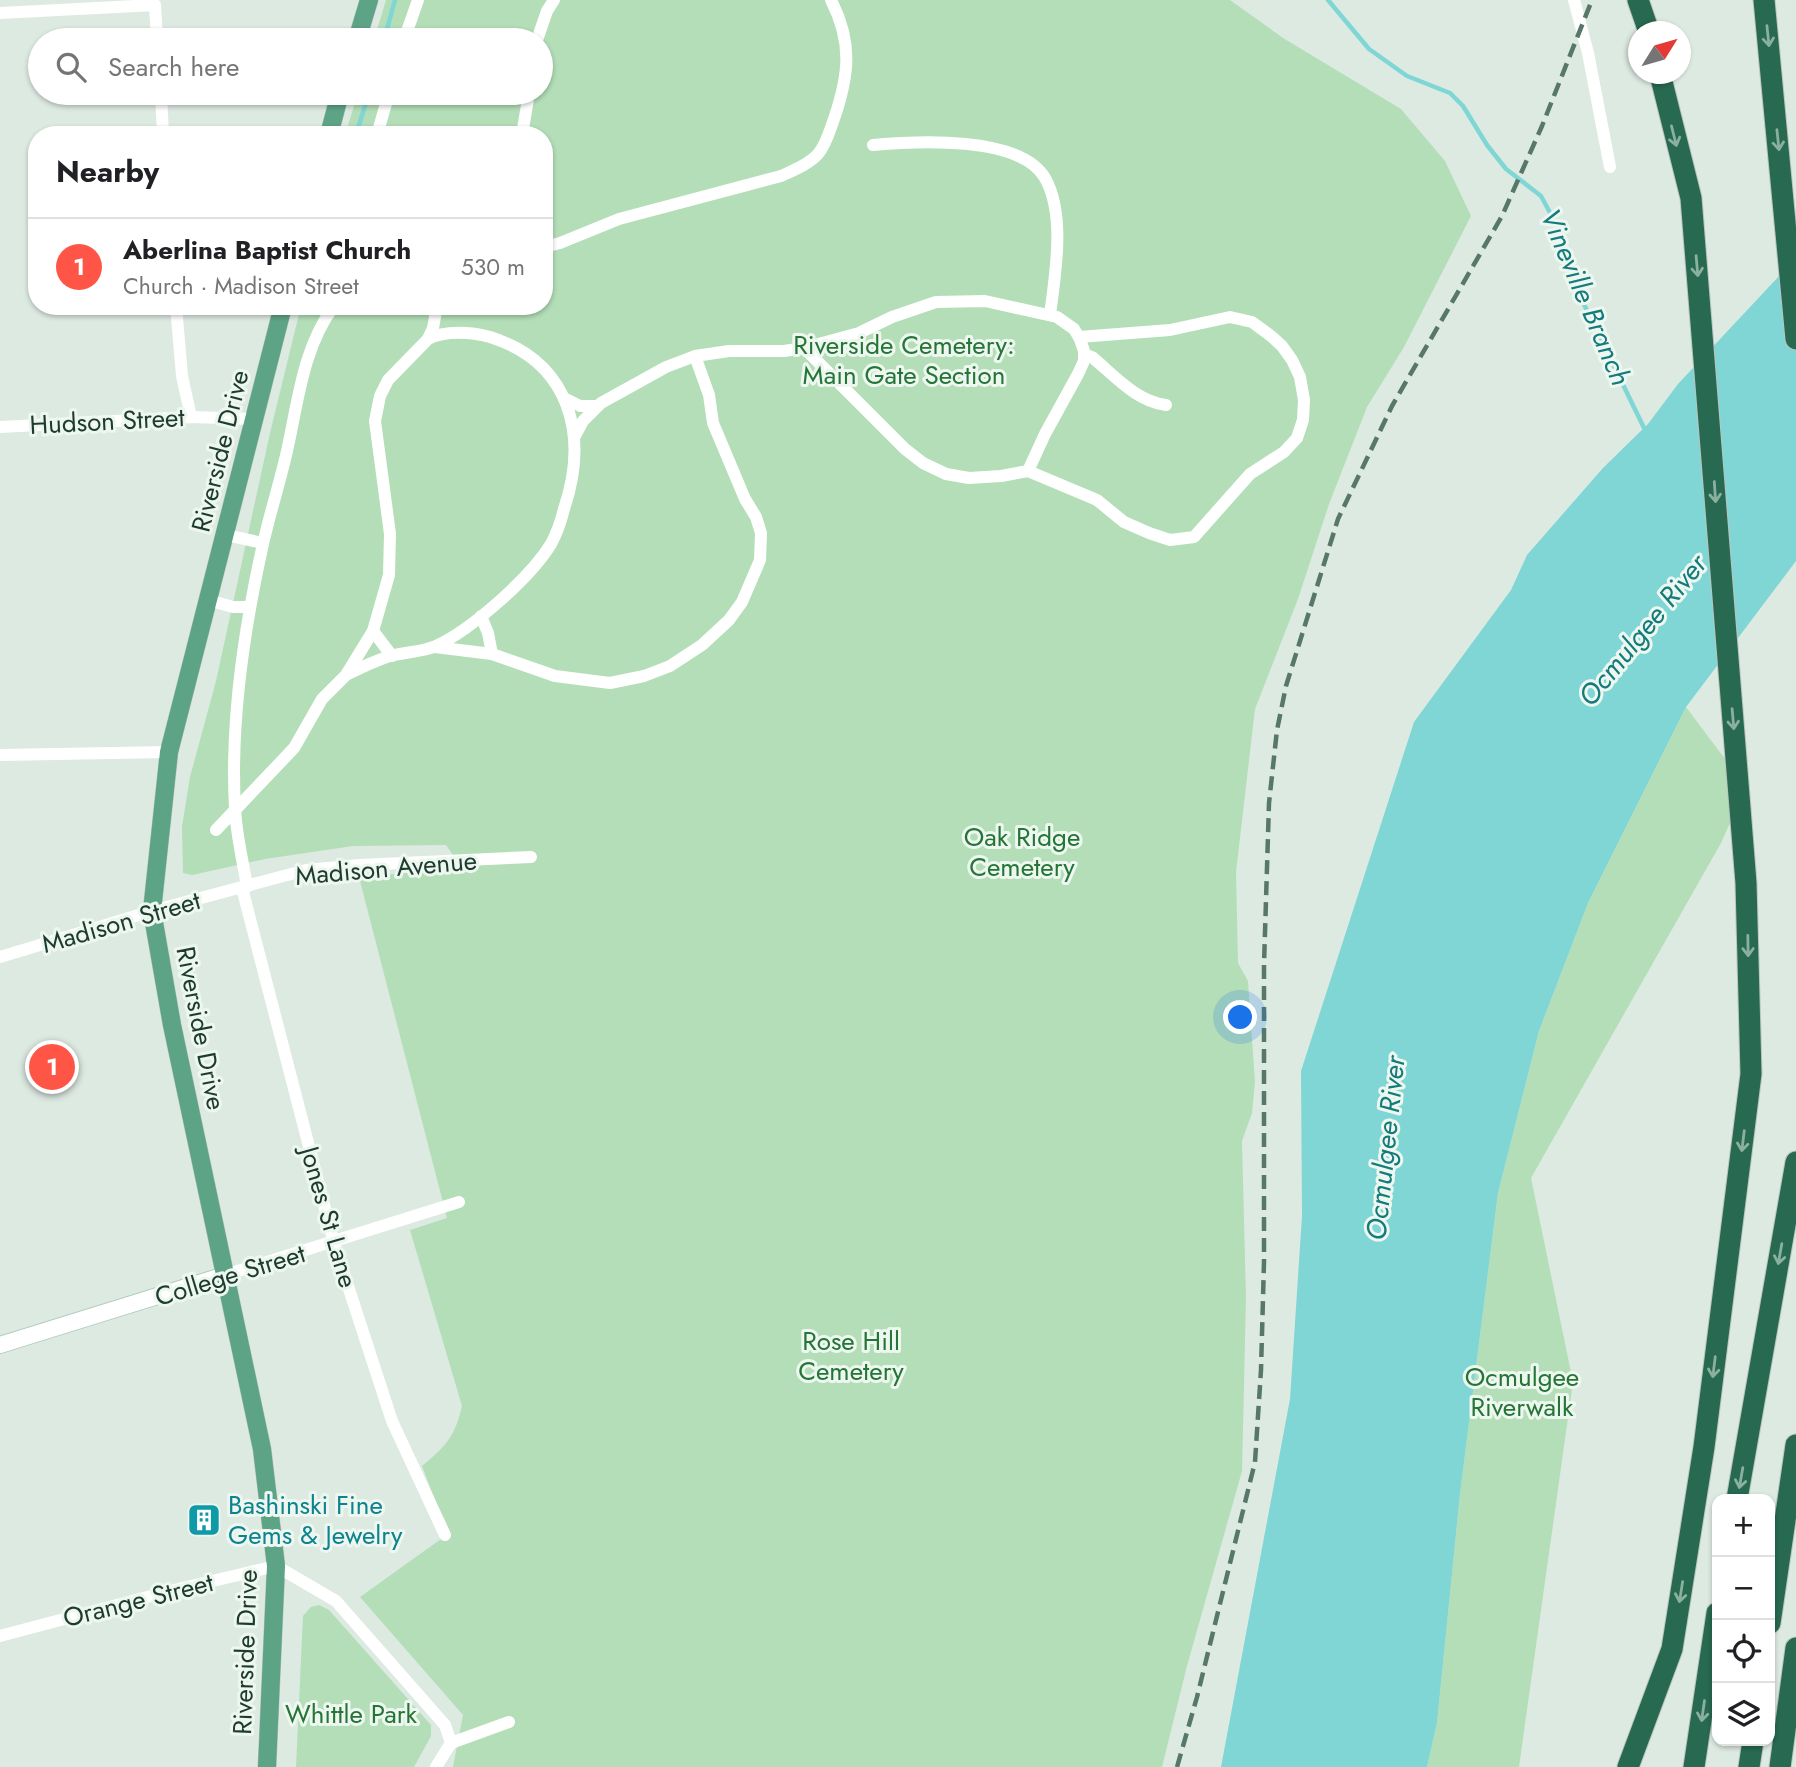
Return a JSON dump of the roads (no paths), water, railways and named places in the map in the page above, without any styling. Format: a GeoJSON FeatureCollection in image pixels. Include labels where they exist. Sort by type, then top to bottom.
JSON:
{"type":"FeatureCollection","features":[{"type":"Feature","properties":{"kind":"highway"},"geometry":{"type":"LineString","coordinates":[[1637,0],[1645,21]]}},
{"type":"Feature","properties":{"kind":"highway"},"geometry":{"type":"LineString","coordinates":[[1764,0],[1796,339]]}},
{"type":"Feature","properties":{"kind":"highway"},"geometry":{"type":"LineString","coordinates":[[1628,1767],[1672,1649],[1704,1447],[1751,1074],[1746,883],[1690,198],[1662,84]]}},
{"type":"Feature","properties":{"kind":"highway"},"geometry":{"type":"LineString","coordinates":[[1738,1494],[1796,1163]]}},
{"type":"Feature","properties":{"kind":"highway"},"geometry":{"type":"LineString","coordinates":[[1770,1620],[1796,1445]]}},
{"type":"Feature","properties":{"kind":"highway"},"geometry":{"type":"LineString","coordinates":[[1694,1767],[1716,1620]]}},
{"type":"Feature","properties":{"kind":"highway"},"geometry":{"type":"LineString","coordinates":[[1780,1767],[1796,1647]]}},
{"type":"Feature","properties":{"kind":"highway"},"geometry":{"type":"LineString","coordinates":[[1749,1767],[1752,1746]]}},
{"type":"Feature","properties":{"kind":"main road"},"geometry":{"type":"LineString","coordinates":[[361,28],[369,0]]}},
{"type":"Feature","properties":{"kind":"main road"},"geometry":{"type":"LineString","coordinates":[[332,126],[338,105]]}},
{"type":"Feature","properties":{"kind":"main road","name":"Riverside Drive"},"geometry":{"type":"LineString","coordinates":[[267,1767],[276,1566],[262,1450],[172,1026],[152,911],[169,752],[281,315]]}},
{"type":"Feature","properties":{"kind":"street"},"geometry":{"type":"LineString","coordinates":[[408,28],[418,0]]}},
{"type":"Feature","properties":{"kind":"street"},"geometry":{"type":"LineString","coordinates":[[541,28],[554,0]]}},
{"type":"Feature","properties":{"kind":"street"},"geometry":{"type":"LineString","coordinates":[[553,245],[619,219],[781,176],[798,169],[818,155],[835,114],[847,71],[845,36],[840,16],[831,0]]}},
{"type":"Feature","properties":{"kind":"street"},"geometry":{"type":"LineString","coordinates":[[1574,0],[1588,53],[1610,167]]}},
{"type":"Feature","properties":{"kind":"street"},"geometry":{"type":"LineString","coordinates":[[0,13],[135,3],[155,5],[156,28]]}},
{"type":"Feature","properties":{"kind":"street"},"geometry":{"type":"LineString","coordinates":[[162,105],[163,126]]}},
{"type":"Feature","properties":{"kind":"street"},"geometry":{"type":"LineString","coordinates":[[380,126],[386,105]]}},
{"type":"Feature","properties":{"kind":"street"},"geometry":{"type":"LineString","coordinates":[[524,126],[527,105]]}},
{"type":"Feature","properties":{"kind":"street"},"geometry":{"type":"LineString","coordinates":[[873,145],[913,141],[975,145],[1007,152],[1044,177],[1057,224],[1058,249],[1050,315]]}},
{"type":"Feature","properties":{"kind":"street"},"geometry":{"type":"LineString","coordinates":[[575,437],[583,421],[597,406],[666,367],[695,356],[729,351],[784,351],[804,348],[859,333],[892,317],[936,302],[985,301],[1050,315],[1067,323],[1079,337],[1084,354],[1078,374],[1028,471]]}},
{"type":"Feature","properties":{"kind":"street"},"geometry":{"type":"LineString","coordinates":[[177,315],[182,376],[191,417]]}},
{"type":"Feature","properties":{"kind":"street","name":"Jones St Lane"},"geometry":{"type":"LineString","coordinates":[[328,315],[312,347],[263,543],[250,607],[236,727],[235,810],[245,887],[334,1243],[392,1422],[445,1535]]}},
{"type":"Feature","properties":{"kind":"street"},"geometry":{"type":"LineString","coordinates":[[216,831],[294,748],[322,699],[346,675],[373,631],[389,575],[390,534],[375,421],[380,396],[388,380],[428,339],[435,315]]}},
{"type":"Feature","properties":{"kind":"street"},"geometry":{"type":"LineString","coordinates":[[804,348],[905,449],[923,463],[946,474],[969,478],[1001,477],[1028,471],[1097,500],[1124,522],[1170,540],[1194,537],[1250,474],[1284,452],[1297,438],[1303,420],[1304,400],[1300,377],[1282,346],[1252,323],[1230,317],[1170,330],[1079,337]]}},
{"type":"Feature","properties":{"kind":"street"},"geometry":{"type":"LineString","coordinates":[[346,675],[373,662],[435,646],[481,616],[525,575],[551,543],[572,483],[575,437],[572,419],[560,388],[544,371],[520,349],[481,335],[443,333],[428,339]]}},
{"type":"Feature","properties":{"kind":"street"},"geometry":{"type":"LineString","coordinates":[[1084,354],[1093,357],[1135,394],[1151,403],[1167,405]]}},
{"type":"Feature","properties":{"kind":"street"},"geometry":{"type":"LineString","coordinates":[[435,646],[492,654],[555,676],[610,683],[644,677],[670,666],[702,645],[729,620],[742,602],[760,560],[761,533],[713,423],[709,395],[695,356]]}},
{"type":"Feature","properties":{"kind":"street"},"geometry":{"type":"LineString","coordinates":[[564,398],[580,406],[597,406]]}},
{"type":"Feature","properties":{"kind":"street","name":"Hudson Street"},"geometry":{"type":"LineString","coordinates":[[0,427],[191,417],[256,419]]}},
{"type":"Feature","properties":{"kind":"street"},"geometry":{"type":"LineString","coordinates":[[226,535],[263,543]]}},
{"type":"Feature","properties":{"kind":"street"},"geometry":{"type":"LineString","coordinates":[[208,600],[233,607],[250,607]]}},
{"type":"Feature","properties":{"kind":"street"},"geometry":{"type":"LineString","coordinates":[[481,616],[492,654]]}},
{"type":"Feature","properties":{"kind":"street"},"geometry":{"type":"LineString","coordinates":[[373,631],[392,656]]}},
{"type":"Feature","properties":{"kind":"street"},"geometry":{"type":"LineString","coordinates":[[0,755],[169,752]]}},
{"type":"Feature","properties":{"kind":"street","name":"Madison Avenue"},"geometry":{"type":"LineString","coordinates":[[245,887],[306,870],[360,864],[531,857]]}},
{"type":"Feature","properties":{"kind":"street","name":"Madison Street"},"geometry":{"type":"LineString","coordinates":[[0,957],[152,911],[245,887]]}},
{"type":"Feature","properties":{"kind":"street","name":"College Street"},"geometry":{"type":"LineString","coordinates":[[0,1345],[459,1202]]}},
{"type":"Feature","properties":{"kind":"street"},"geometry":{"type":"LineString","coordinates":[[276,1566],[335,1601],[445,1726],[451,1743]]}},
{"type":"Feature","properties":{"kind":"street","name":"Orange Street"},"geometry":{"type":"LineString","coordinates":[[0,1636],[276,1566]]}},
{"type":"Feature","properties":{"kind":"street"},"geometry":{"type":"LineString","coordinates":[[436,1767],[451,1743],[509,1722]]}},
{"type":"Feature","properties":{"kind":"water","name":"Ocmulgee River"},"geometry":{"type":"Polygon","coordinates":[[[1796,258],[1796,561],[1686,707],[1588,903],[1539,1031],[1498,1193],[1460,1494],[1437,1723],[1427,1767],[1221,1767],[1290,1399],[1302,1216],[1301,1071],[1414,722],[1511,590],[1527,555],[1603,468],[1648,424],[1678,384],[1796,258]]]}},
{"type":"Feature","properties":{"kind":"waterway"},"geometry":{"type":"LineString","coordinates":[[387,28],[395,0]]}},
{"type":"Feature","properties":{"kind":"waterway","name":"Vineville Branch"},"geometry":{"type":"LineString","coordinates":[[1328,0],[1369,49],[1407,76],[1450,93],[1463,106],[1487,145],[1506,169],[1541,196],[1561,233],[1578,292],[1646,432]]}},
{"type":"Feature","properties":{"kind":"waterway"},"geometry":{"type":"LineString","coordinates":[[359,126],[365,105]]}},
{"type":"Feature","properties":{"kind":"railway"},"geometry":{"type":"LineString","coordinates":[[1177,1767],[1255,1462],[1264,1262],[1264,965],[1269,803],[1277,730],[1286,686],[1338,519],[1392,406],[1502,216],[1542,126],[1592,0]]}},
{"type":"Feature","properties":{"kind":"place","name":"Aberlina Baptist Church"},"geometry":{"type":"Point","coordinates":[52,1067]}},
{"type":"Feature","properties":{"kind":"place","name":"Bashinski Fine Gems & Jewelry"},"geometry":{"type":"Point","coordinates":[204,1520]}},
{"type":"Feature","properties":{"kind":"park label","name":"Riverside Cemetery: Main Gate Section"},"geometry":{"type":"Point","coordinates":[904,360]}},
{"type":"Feature","properties":{"kind":"park label","name":"Oak Ridge Cemetery"},"geometry":{"type":"Point","coordinates":[1022,852]}},
{"type":"Feature","properties":{"kind":"park label","name":"Rose Hill Cemetery"},"geometry":{"type":"Point","coordinates":[851,1356]}},
{"type":"Feature","properties":{"kind":"park label","name":"Ocmulgee Riverwalk"},"geometry":{"type":"Point","coordinates":[1522,1392]}},
{"type":"Feature","properties":{"kind":"park label","name":"Whittle Park"},"geometry":{"type":"Point","coordinates":[351,1714]}}]}
